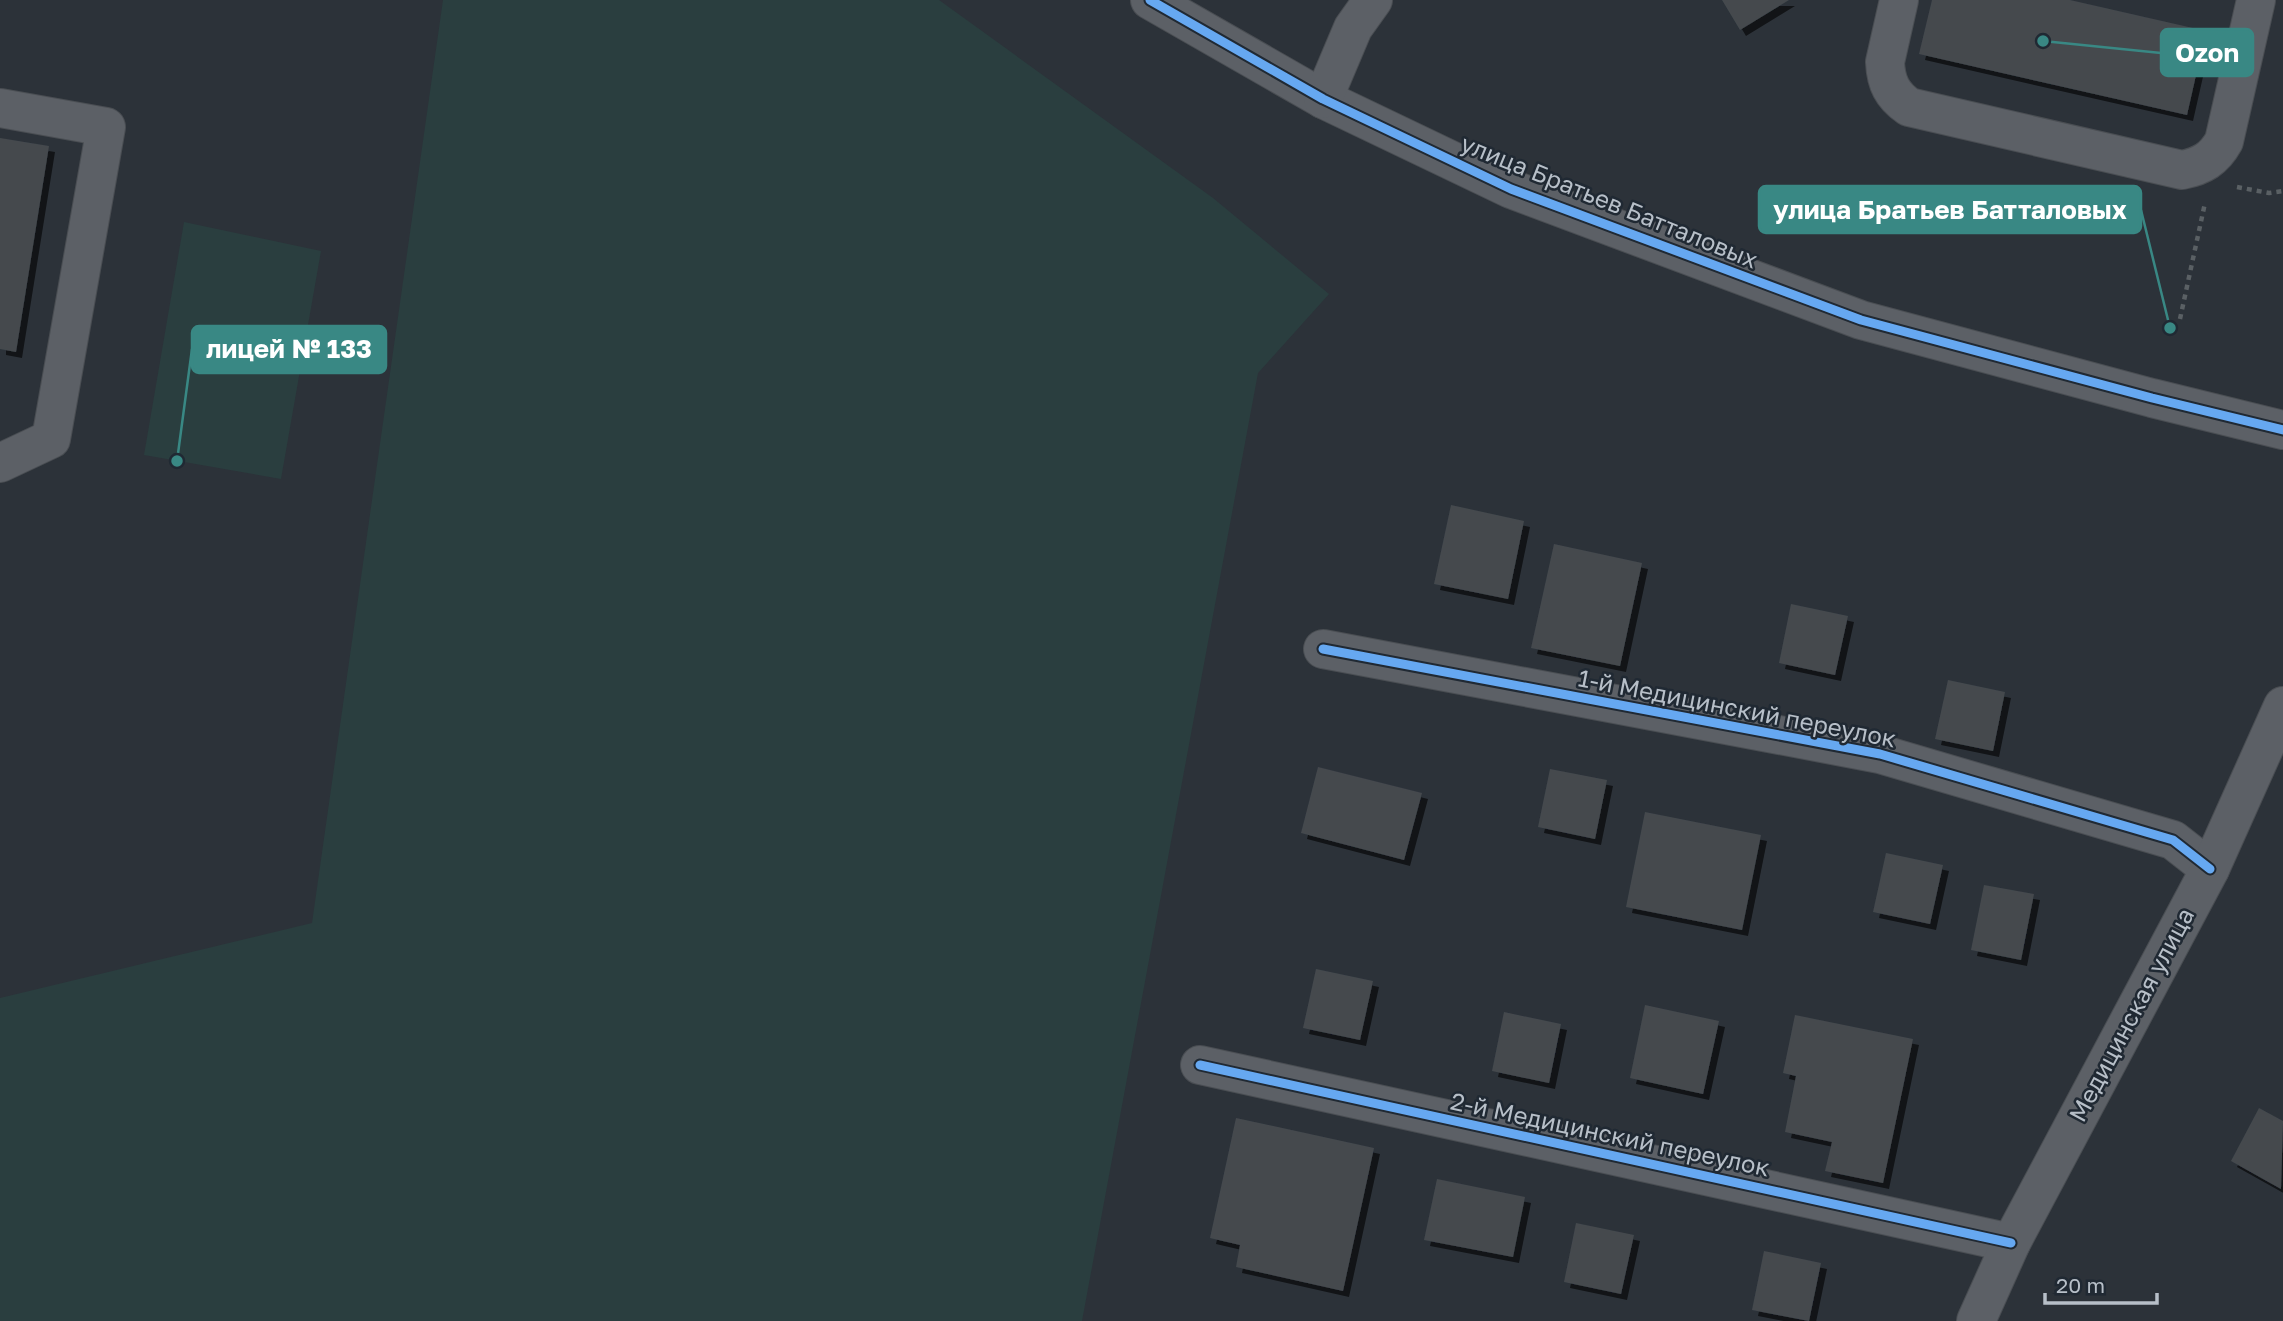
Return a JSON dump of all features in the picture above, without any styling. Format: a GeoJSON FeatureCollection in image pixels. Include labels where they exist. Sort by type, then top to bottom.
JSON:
{"type":"FeatureCollection","features":[{"type":"Feature","properties":{"kind":"street","name":"улица Братьев Батталовых"},"geometry":{"type":"LineString","coordinates":[[1150,0],[1323,99],[1511,189],[1861,320],[2283,430]]}},
{"type":"Feature","properties":{"kind":"street"},"geometry":{"type":"LineString","coordinates":[[1323,99],[1353,28],[1373,0]]}},
{"type":"Feature","properties":{"kind":"street"},"geometry":{"type":"LineString","coordinates":[[1899,0],[1885,71],[1892,92],[1909,107],[2182,170],[2196,167],[2212,158],[2224,141],[2256,0]]}},
{"type":"Feature","properties":{"kind":"street"},"geometry":{"type":"LineString","coordinates":[[0,107],[106,127],[51,439],[0,463]]}},
{"type":"Feature","properties":{"kind":"street","name":"1-й Медицинский переулок"},"geometry":{"type":"LineString","coordinates":[[1323,649],[1880,754],[2173,840],[2210,869]]}},
{"type":"Feature","properties":{"kind":"street","name":"Медицинская улица"},"geometry":{"type":"LineString","coordinates":[[1976,1321],[2011,1243],[2210,869],[2283,706]]}},
{"type":"Feature","properties":{"kind":"street","name":"2-й Медицинский переулок"},"geometry":{"type":"LineString","coordinates":[[1199,1065],[2011,1243]]}},
{"type":"Feature","properties":{"kind":"path"},"geometry":{"type":"LineString","coordinates":[[2235,186],[2269,193],[2283,191]]}},
{"type":"Feature","properties":{"kind":"path"},"geometry":{"type":"LineString","coordinates":[[2180,319],[2207,193]]}},
{"type":"Feature","properties":{"kind":"green space"},"geometry":{"type":"Polygon","coordinates":[[[443,0],[939,0],[1213,198],[1329,294],[1258,373],[1082,1321],[0,1321],[0,998],[312,923],[443,0]]]}},
{"type":"Feature","properties":{"kind":"green space"},"geometry":{"type":"Polygon","coordinates":[[[184,222],[321,251],[281,479],[144,455],[184,222]]]}},
{"type":"Feature","properties":{"kind":"building"},"geometry":{"type":"Polygon","coordinates":[[[1722,0],[1789,0],[1740,30],[1722,0]]]}},
{"type":"Feature","properties":{"kind":"building"},"geometry":{"type":"Polygon","coordinates":[[[1932,0],[2070,0],[2206,31],[2187,115],[1919,54],[1932,0]]]}},
{"type":"Feature","properties":{"kind":"building"},"geometry":{"type":"Polygon","coordinates":[[[0,138],[49,146],[16,352],[0,349],[0,138]]]}},
{"type":"Feature","properties":{"kind":"building"},"geometry":{"type":"Polygon","coordinates":[[[1451,505],[1524,521],[1508,599],[1434,584],[1451,505]]]}},
{"type":"Feature","properties":{"kind":"building"},"geometry":{"type":"Polygon","coordinates":[[[1554,544],[1642,563],[1620,666],[1531,648],[1554,544]]]}},
{"type":"Feature","properties":{"kind":"building"},"geometry":{"type":"Polygon","coordinates":[[[1791,604],[1848,616],[1835,675],[1779,663],[1791,604]]]}},
{"type":"Feature","properties":{"kind":"building"},"geometry":{"type":"Polygon","coordinates":[[[1948,680],[2005,692],[1993,751],[1935,739],[1948,680]]]}},
{"type":"Feature","properties":{"kind":"building"},"geometry":{"type":"Polygon","coordinates":[[[1318,767],[1422,793],[1404,860],[1301,833],[1318,767]]]}},
{"type":"Feature","properties":{"kind":"building"},"geometry":{"type":"Polygon","coordinates":[[[1550,769],[1607,780],[1595,839],[1538,827],[1550,769]]]}},
{"type":"Feature","properties":{"kind":"building"},"geometry":{"type":"Polygon","coordinates":[[[1645,812],[1761,835],[1742,930],[1626,907],[1645,812]]]}},
{"type":"Feature","properties":{"kind":"building"},"geometry":{"type":"Polygon","coordinates":[[[1886,853],[1943,865],[1930,924],[1873,912],[1886,853]]]}},
{"type":"Feature","properties":{"kind":"building"},"geometry":{"type":"Polygon","coordinates":[[[1984,885],[2034,894],[2021,960],[1971,950],[1984,885]]]}},
{"type":"Feature","properties":{"kind":"building"},"geometry":{"type":"Polygon","coordinates":[[[1316,969],[1373,981],[1360,1040],[1303,1028],[1316,969]]]}},
{"type":"Feature","properties":{"kind":"building"},"geometry":{"type":"Polygon","coordinates":[[[1645,1005],[1719,1021],[1703,1094],[1630,1078],[1645,1005]]]}},
{"type":"Feature","properties":{"kind":"building"},"geometry":{"type":"Polygon","coordinates":[[[1504,1012],[1561,1024],[1549,1083],[1492,1071],[1504,1012]]]}},
{"type":"Feature","properties":{"kind":"building"},"geometry":{"type":"Polygon","coordinates":[[[1795,1015],[1913,1039],[1883,1183],[1825,1171],[1832,1142],[1785,1132],[1796,1076],[1783,1073],[1795,1015]]]}},
{"type":"Feature","properties":{"kind":"building"},"geometry":{"type":"Polygon","coordinates":[[[2259,1108],[2283,1121],[2281,1189],[2231,1161],[2259,1108]]]}},
{"type":"Feature","properties":{"kind":"building"},"geometry":{"type":"Polygon","coordinates":[[[1236,1118],[1374,1148],[1343,1291],[1236,1267],[1240,1245],[1210,1238],[1236,1118]]]}},
{"type":"Feature","properties":{"kind":"building"},"geometry":{"type":"Polygon","coordinates":[[[1437,1179],[1525,1197],[1513,1257],[1424,1240],[1437,1179]]]}},
{"type":"Feature","properties":{"kind":"building"},"geometry":{"type":"Polygon","coordinates":[[[1576,1223],[1634,1235],[1621,1294],[1564,1282],[1576,1223]]]}},
{"type":"Feature","properties":{"kind":"building"},"geometry":{"type":"Polygon","coordinates":[[[1764,1251],[1821,1263],[1809,1321],[1752,1310],[1764,1251]]]}},
{"type":"Feature","properties":{"kind":"cycle path"},"geometry":{"type":"LineString","coordinates":[[1150,0],[1323,99],[1511,189],[1861,320],[2283,430]]}},
{"type":"Feature","properties":{"kind":"cycle path"},"geometry":{"type":"LineString","coordinates":[[1323,649],[1880,754],[2173,840],[2210,869]]}},
{"type":"Feature","properties":{"kind":"cycle path"},"geometry":{"type":"LineString","coordinates":[[1200,1065],[2011,1243]]}},
{"type":"Feature","properties":{"kind":"place","name":"Ozon"},"geometry":{"type":"Point","coordinates":[2043,41]}},
{"type":"Feature","properties":{"kind":"place","name":"улица Братьев Батталовых"},"geometry":{"type":"Point","coordinates":[2170,328]}},
{"type":"Feature","properties":{"kind":"place","name":"лицей № 133"},"geometry":{"type":"Point","coordinates":[177,461]}}]}
